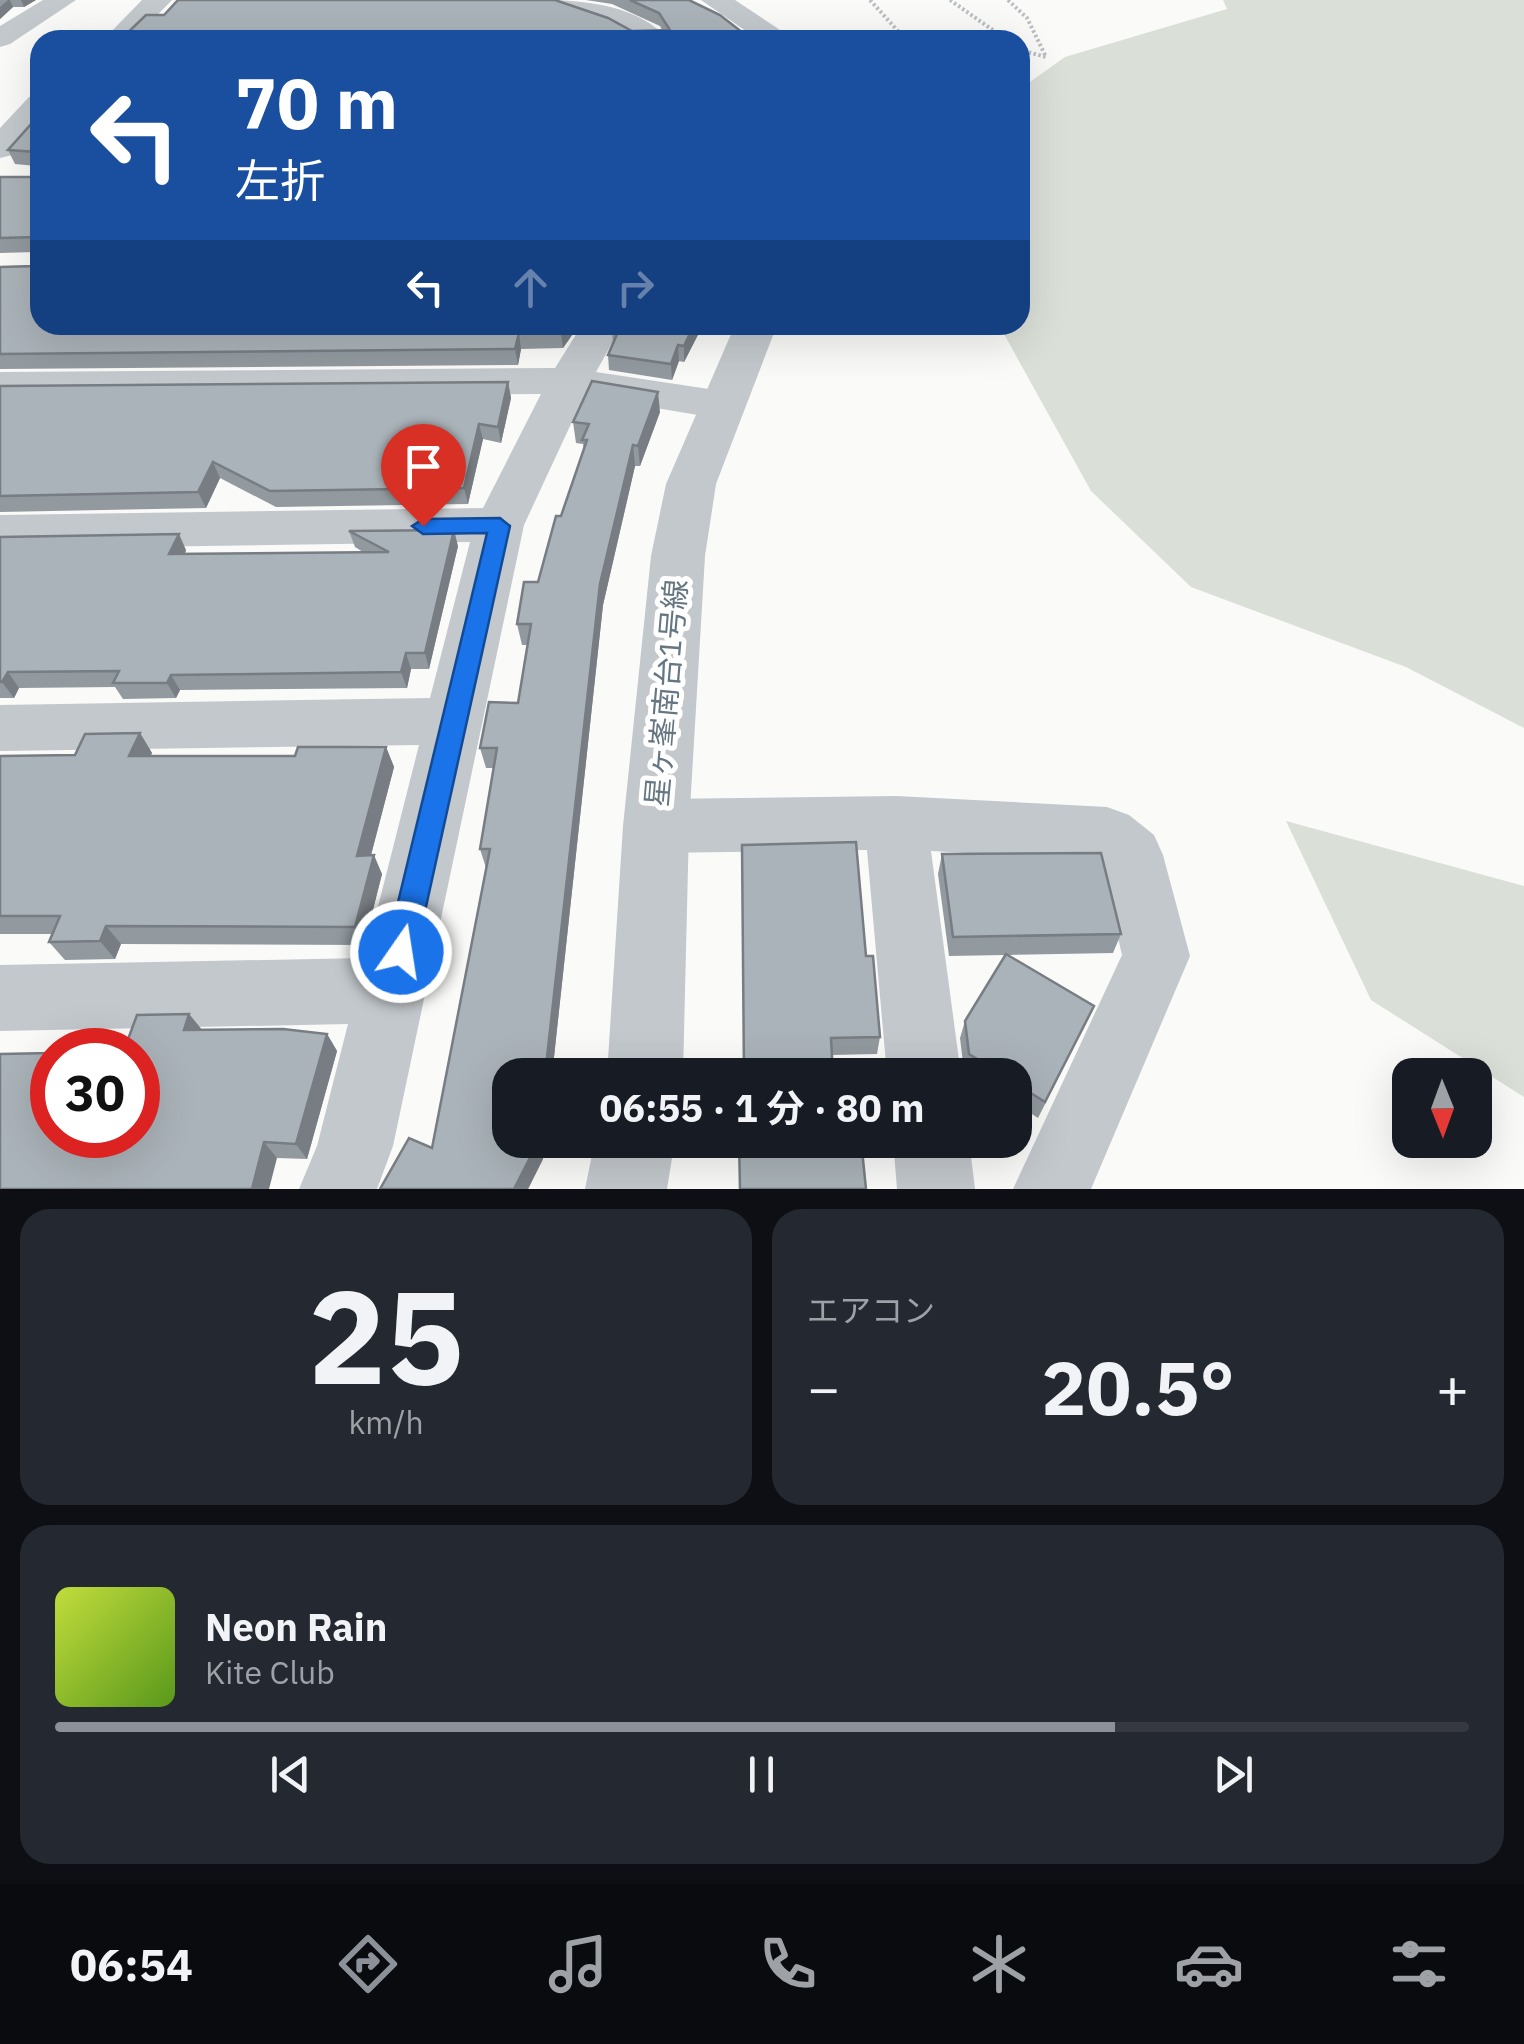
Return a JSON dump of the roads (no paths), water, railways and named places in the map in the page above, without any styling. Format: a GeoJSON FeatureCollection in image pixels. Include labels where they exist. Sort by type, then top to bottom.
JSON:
{"type":"FeatureCollection","features":[{"type":"Feature","properties":{"kind":"street"},"geometry":{"type":"LineString","coordinates":[[0,38],[62,0]]}},
{"type":"Feature","properties":{"kind":"street"},"geometry":{"type":"LineString","coordinates":[[127,30],[158,0]]}},
{"type":"Feature","properties":{"kind":"street"},"geometry":{"type":"LineString","coordinates":[[559,0],[637,30]]}},
{"type":"Feature","properties":{"kind":"street"},"geometry":{"type":"LineString","coordinates":[[714,0],[764,30]]}},
{"type":"Feature","properties":{"kind":"street"},"geometry":{"type":"LineString","coordinates":[[4,169],[30,121]]}},
{"type":"Feature","properties":{"kind":"street"},"geometry":{"type":"LineString","coordinates":[[338,1189],[355,1146],[500,526],[569,381],[596,335]]}},
{"type":"Feature","properties":{"kind":"street","name":"星ヶ峯南台1号線"},"geometry":{"type":"LineString","coordinates":[[646,1058],[656,826],[678,556],[691,484],[752,335]]}},
{"type":"Feature","properties":{"kind":"street"},"geometry":{"type":"LineString","coordinates":[[0,385],[569,381],[722,405]]}},
{"type":"Feature","properties":{"kind":"street"},"geometry":{"type":"LineString","coordinates":[[0,532],[500,526]]}},
{"type":"Feature","properties":{"kind":"street"},"geometry":{"type":"LineString","coordinates":[[0,728],[454,721]]}},
{"type":"Feature","properties":{"kind":"street"},"geometry":{"type":"LineString","coordinates":[[656,826],[896,823],[1107,834],[1132,855],[1156,956],[1052,1189]]}},
{"type":"Feature","properties":{"kind":"street"},"geometry":{"type":"LineString","coordinates":[[896,823],[922,1058]]}},
{"type":"Feature","properties":{"kind":"street"},"geometry":{"type":"LineString","coordinates":[[0,998],[392,990]]}},
{"type":"Feature","properties":{"kind":"street"},"geometry":{"type":"LineString","coordinates":[[626,1189],[632,1158]]}},
{"type":"Feature","properties":{"kind":"street"},"geometry":{"type":"LineString","coordinates":[[933,1158],[936,1189]]}}]}
